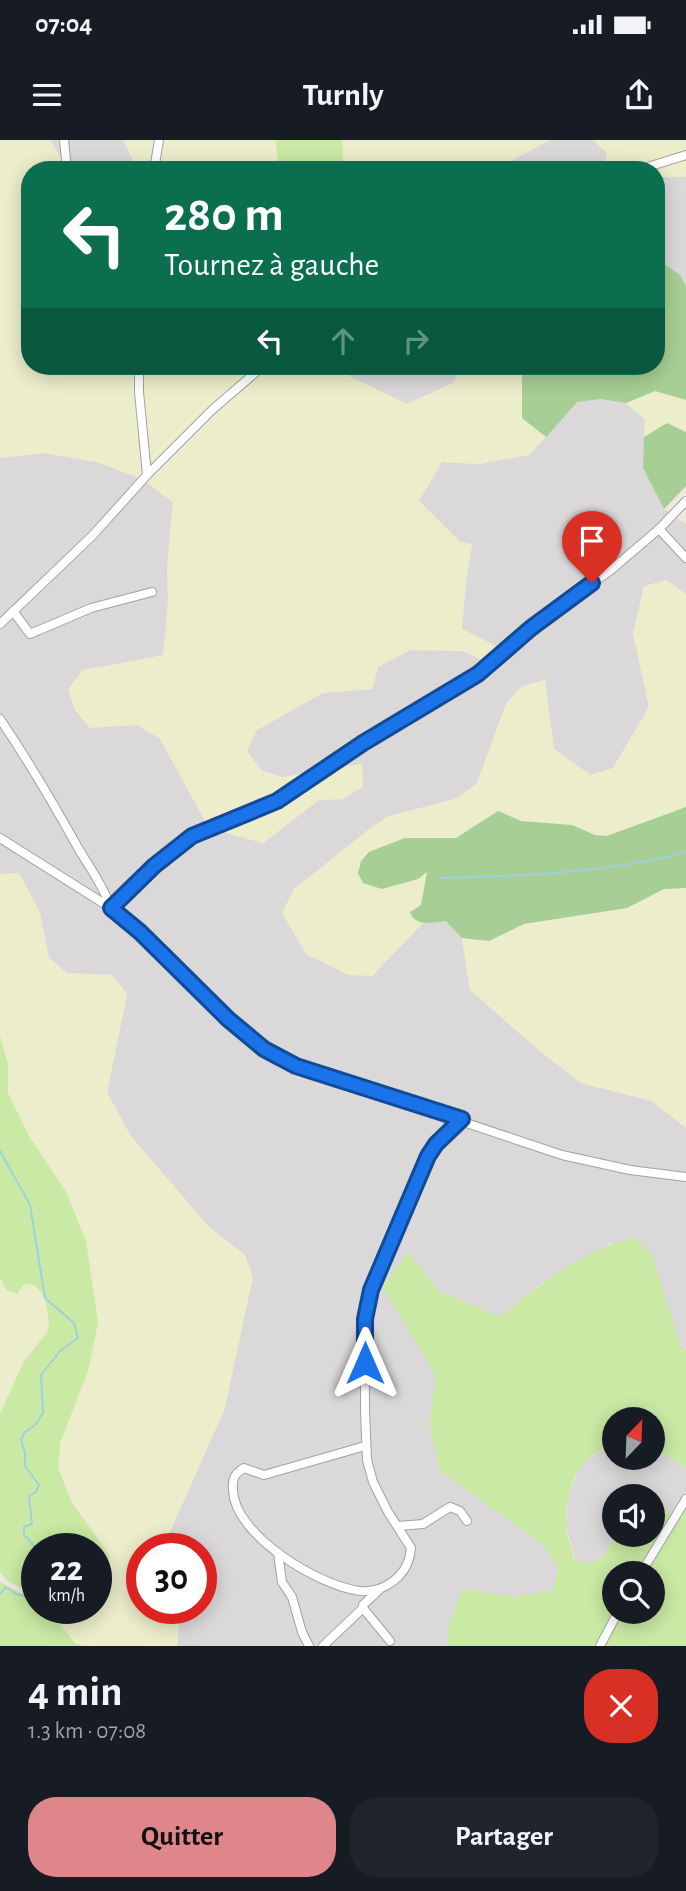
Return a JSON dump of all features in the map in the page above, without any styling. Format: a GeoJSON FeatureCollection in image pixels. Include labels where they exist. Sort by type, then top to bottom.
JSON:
{"type":"FeatureCollection","features":[{"type":"Feature","properties":{"kind":"street"},"geometry":{"type":"LineString","coordinates":[[64,140],[66,161]]}},
{"type":"Feature","properties":{"kind":"street"},"geometry":{"type":"LineString","coordinates":[[156,161],[159,140]]}},
{"type":"Feature","properties":{"kind":"street"},"geometry":{"type":"LineString","coordinates":[[665,162],[686,155]]}},
{"type":"Feature","properties":{"kind":"street"},"geometry":{"type":"LineString","coordinates":[[139,375],[147,475]]}},
{"type":"Feature","properties":{"kind":"street"},"geometry":{"type":"LineString","coordinates":[[0,624],[93,535],[147,475],[212,410],[253,375]]}},
{"type":"Feature","properties":{"kind":"street"},"geometry":{"type":"LineString","coordinates":[[111,908],[154,866],[192,836],[277,801],[363,743],[478,674],[531,628],[611,570],[659,529],[686,501]]}},
{"type":"Feature","properties":{"kind":"street"},"geometry":{"type":"LineString","coordinates":[[659,529],[686,558]]}},
{"type":"Feature","properties":{"kind":"street"},"geometry":{"type":"LineString","coordinates":[[13,611],[30,634],[91,608],[152,592]]}},
{"type":"Feature","properties":{"kind":"street"},"geometry":{"type":"LineString","coordinates":[[0,719],[103,886],[111,908]]}},
{"type":"Feature","properties":{"kind":"street"},"geometry":{"type":"LineString","coordinates":[[0,838],[111,908],[140,932],[228,1019],[264,1049],[296,1066],[562,1154],[630,1170],[686,1177]]}},
{"type":"Feature","properties":{"kind":"street"},"geometry":{"type":"LineString","coordinates":[[323,1646],[363,1605],[401,1574],[411,1556],[408,1540],[388,1512],[373,1482],[365,1446],[365,1319],[371,1290],[428,1156],[436,1144],[462,1119]]}},
{"type":"Feature","properties":{"kind":"street"},"geometry":{"type":"LineString","coordinates":[[365,1446],[264,1475],[244,1468],[236,1473],[232,1481],[233,1501],[261,1541],[278,1553],[342,1586],[359,1591],[382,1588]]}},
{"type":"Feature","properties":{"kind":"street"},"geometry":{"type":"LineString","coordinates":[[648,1561],[686,1499]]}},
{"type":"Feature","properties":{"kind":"street"},"geometry":{"type":"LineString","coordinates":[[398,1526],[423,1524],[450,1507],[460,1511],[467,1521]]}},
{"type":"Feature","properties":{"kind":"street"},"geometry":{"type":"LineString","coordinates":[[278,1553],[282,1582],[292,1597],[309,1646]]}},
{"type":"Feature","properties":{"kind":"street"},"geometry":{"type":"LineString","coordinates":[[363,1608],[390,1642]]}},
{"type":"Feature","properties":{"kind":"street"},"geometry":{"type":"LineString","coordinates":[[600,1646],[612,1624]]}},
{"type":"Feature","properties":{"kind":"shaded area"},"geometry":{"type":"Polygon","coordinates":[[[50,140],[123,140],[134,161],[63,161],[50,140]]]}},
{"type":"Feature","properties":{"kind":"shaded area"},"geometry":{"type":"Polygon","coordinates":[[[550,140],[593,140],[607,153],[605,161],[511,161],[550,140]]]}},
{"type":"Feature","properties":{"kind":"shaded area"},"geometry":{"type":"Polygon","coordinates":[[[665,177],[686,177],[686,286],[680,275],[665,264],[665,177]]]}},
{"type":"Feature","properties":{"kind":"shaded area"},"geometry":{"type":"Polygon","coordinates":[[[346,375],[459,375],[453,383],[407,404],[346,375]]]}},
{"type":"Feature","properties":{"kind":"shaded area"},"geometry":{"type":"Polygon","coordinates":[[[601,399],[626,403],[645,419],[643,468],[664,509],[686,524],[686,594],[666,580],[633,633],[649,707],[613,768],[591,775],[553,749],[545,680],[522,686],[506,704],[477,783],[458,798],[389,816],[372,976],[422,924],[446,920],[462,938],[470,990],[581,1083],[652,1101],[686,1128],[686,1352],[611,1243],[543,1282],[500,1317],[438,1291],[408,1252],[384,1287],[436,1377],[429,1422],[440,1471],[542,1544],[558,1567],[554,1590],[515,1597],[463,1589],[449,1622],[447,1646],[177,1646],[179,1624],[217,1624],[217,1533],[169,1533],[225,1408],[245,1255],[209,1227],[130,1135],[107,1092],[127,994],[112,975],[67,973],[49,958],[40,913],[19,873],[0,874],[0,458],[45,453],[97,462],[142,479],[173,502],[164,656],[83,670],[90,727],[138,725],[160,739],[209,828],[263,843],[319,800],[342,799],[363,786],[361,764],[283,777],[262,771],[247,751],[257,730],[323,693],[372,689],[378,667],[411,650],[462,651],[485,661],[495,646],[462,629],[472,544],[460,542],[419,501],[442,462],[479,464],[529,455],[577,402],[601,399]]]}},
{"type":"Feature","properties":{"kind":"shaded area"},"geometry":{"type":"Polygon","coordinates":[[[602,1450],[602,1470],[665,1470],[665,1454],[686,1468],[686,1511],[677,1517],[665,1510],[665,1484],[602,1484],[602,1547],[609,1547],[598,1561],[587,1564],[575,1560],[566,1524],[568,1497],[583,1461],[602,1450]]]}},
{"type":"Feature","properties":{"kind":"green space"},"geometry":{"type":"Polygon","coordinates":[[[0,140],[50,140],[63,161],[21,161],[21,375],[347,375],[407,404],[453,383],[459,375],[523,375],[522,418],[546,437],[529,455],[479,464],[442,462],[419,501],[460,542],[472,544],[462,629],[496,646],[485,661],[462,651],[411,650],[378,667],[372,689],[323,693],[257,730],[247,751],[262,771],[283,777],[362,764],[363,787],[342,799],[319,800],[263,843],[209,828],[160,739],[138,725],[90,728],[75,710],[68,689],[83,670],[163,655],[173,502],[142,479],[97,462],[45,453],[0,457],[0,140]]]}},
{"type":"Feature","properties":{"kind":"green space"},"geometry":{"type":"Polygon","coordinates":[[[123,140],[550,140],[511,161],[134,161],[123,140]]]}},
{"type":"Feature","properties":{"kind":"green space"},"geometry":{"type":"Polygon","coordinates":[[[276,140],[342,140],[344,161],[278,161],[276,140]]]}},
{"type":"Feature","properties":{"kind":"green space"},"geometry":{"type":"Polygon","coordinates":[[[593,140],[686,140],[686,177],[665,177],[665,161],[605,161],[607,153],[593,140]]]}},
{"type":"Feature","properties":{"kind":"green space"},"geometry":{"type":"Polygon","coordinates":[[[665,264],[680,275],[686,286],[686,400],[655,391],[626,403],[601,399],[577,402],[546,437],[522,418],[522,375],[665,375],[665,264]]]}},
{"type":"Feature","properties":{"kind":"green space"},"geometry":{"type":"Polygon","coordinates":[[[655,391],[686,400],[686,432],[667,423],[644,437],[645,419],[626,403],[655,391]]]}},
{"type":"Feature","properties":{"kind":"green space"},"geometry":{"type":"Polygon","coordinates":[[[667,423],[686,432],[686,486],[664,509],[643,468],[644,437],[667,423]]]}},
{"type":"Feature","properties":{"kind":"green space"},"geometry":{"type":"Polygon","coordinates":[[[666,580],[686,594],[686,807],[607,836],[595,835],[572,825],[521,821],[498,811],[456,838],[405,838],[358,873],[364,883],[383,889],[428,872],[421,905],[413,919],[422,924],[372,976],[348,975],[306,954],[282,913],[294,889],[389,816],[458,799],[477,783],[506,704],[522,686],[545,680],[554,749],[591,775],[613,768],[649,707],[633,633],[644,586],[666,580]]]}},
{"type":"Feature","properties":{"kind":"green space"},"geometry":{"type":"Polygon","coordinates":[[[686,807],[686,888],[664,889],[627,908],[524,924],[489,941],[462,938],[446,921],[425,923],[413,917],[410,912],[421,905],[427,872],[418,879],[382,889],[363,883],[358,873],[361,861],[369,852],[405,838],[456,838],[498,811],[521,821],[572,825],[595,835],[607,836],[686,807]]]}},
{"type":"Feature","properties":{"kind":"green space"},"geometry":{"type":"Polygon","coordinates":[[[19,873],[40,913],[49,958],[67,973],[112,975],[127,994],[107,1092],[130,1135],[209,1227],[245,1255],[253,1277],[225,1408],[169,1533],[126,1533],[126,1624],[179,1624],[177,1646],[84,1646],[75,1643],[60,1624],[112,1624],[112,1533],[94,1533],[71,1501],[58,1468],[60,1443],[88,1371],[66,1192],[29,1136],[8,1093],[8,1064],[0,1036],[0,874],[19,873]]]}},
{"type":"Feature","properties":{"kind":"green space"},"geometry":{"type":"Polygon","coordinates":[[[686,888],[686,1128],[652,1101],[581,1083],[536,1048],[470,990],[462,938],[489,941],[524,924],[627,908],[664,889],[686,888]]]}},
{"type":"Feature","properties":{"kind":"green space"},"geometry":{"type":"Polygon","coordinates":[[[0,1036],[8,1064],[8,1093],[29,1136],[66,1192],[86,1241],[98,1323],[88,1371],[60,1443],[58,1468],[71,1501],[94,1533],[21,1533],[21,1588],[7,1581],[0,1572],[0,1414],[24,1361],[47,1333],[49,1322],[45,1298],[35,1285],[24,1284],[17,1294],[7,1290],[0,1278],[0,1036]]]}},
{"type":"Feature","properties":{"kind":"green space"},"geometry":{"type":"Polygon","coordinates":[[[634,1238],[651,1253],[680,1344],[686,1352],[686,1468],[665,1455],[665,1407],[602,1407],[602,1450],[592,1455],[577,1474],[568,1498],[567,1531],[574,1560],[596,1561],[609,1547],[665,1547],[665,1510],[677,1516],[686,1511],[686,1646],[447,1646],[449,1622],[463,1589],[515,1597],[554,1590],[558,1567],[542,1544],[440,1471],[429,1422],[436,1377],[383,1287],[408,1252],[438,1291],[500,1317],[562,1270],[597,1250],[634,1238]]]}},
{"type":"Feature","properties":{"kind":"green space"},"geometry":{"type":"Polygon","coordinates":[[[0,1278],[7,1290],[24,1283],[35,1285],[45,1298],[49,1322],[47,1333],[24,1361],[0,1414],[0,1278]]]}},
{"type":"Feature","properties":{"kind":"green space"},"geometry":{"type":"Polygon","coordinates":[[[0,1582],[21,1593],[21,1624],[60,1624],[75,1643],[84,1646],[0,1646],[0,1582]]]}},
{"type":"Feature","properties":{"kind":"waterway"},"geometry":{"type":"LineString","coordinates":[[438,878],[594,869],[686,852]]}},
{"type":"Feature","properties":{"kind":"waterway"},"geometry":{"type":"LineString","coordinates":[[0,1151],[30,1205],[45,1298],[74,1323],[78,1338],[61,1350],[41,1375],[43,1413],[21,1440],[25,1466],[39,1485],[36,1492],[29,1496],[32,1524],[24,1527],[24,1533]]}},
{"type":"Feature","properties":{"kind":"waterway"},"geometry":{"type":"LineString","coordinates":[[0,1594],[6,1587],[21,1595]]}},
{"type":"Feature","properties":{"kind":"route"},"geometry":{"type":"LineString","coordinates":[[365,1363],[365,1319],[371,1290],[428,1156],[436,1144],[462,1119],[296,1066],[264,1049],[228,1019],[140,932],[111,908],[154,866],[192,836],[277,801],[363,743],[478,674],[531,628],[592,583]]}}]}
